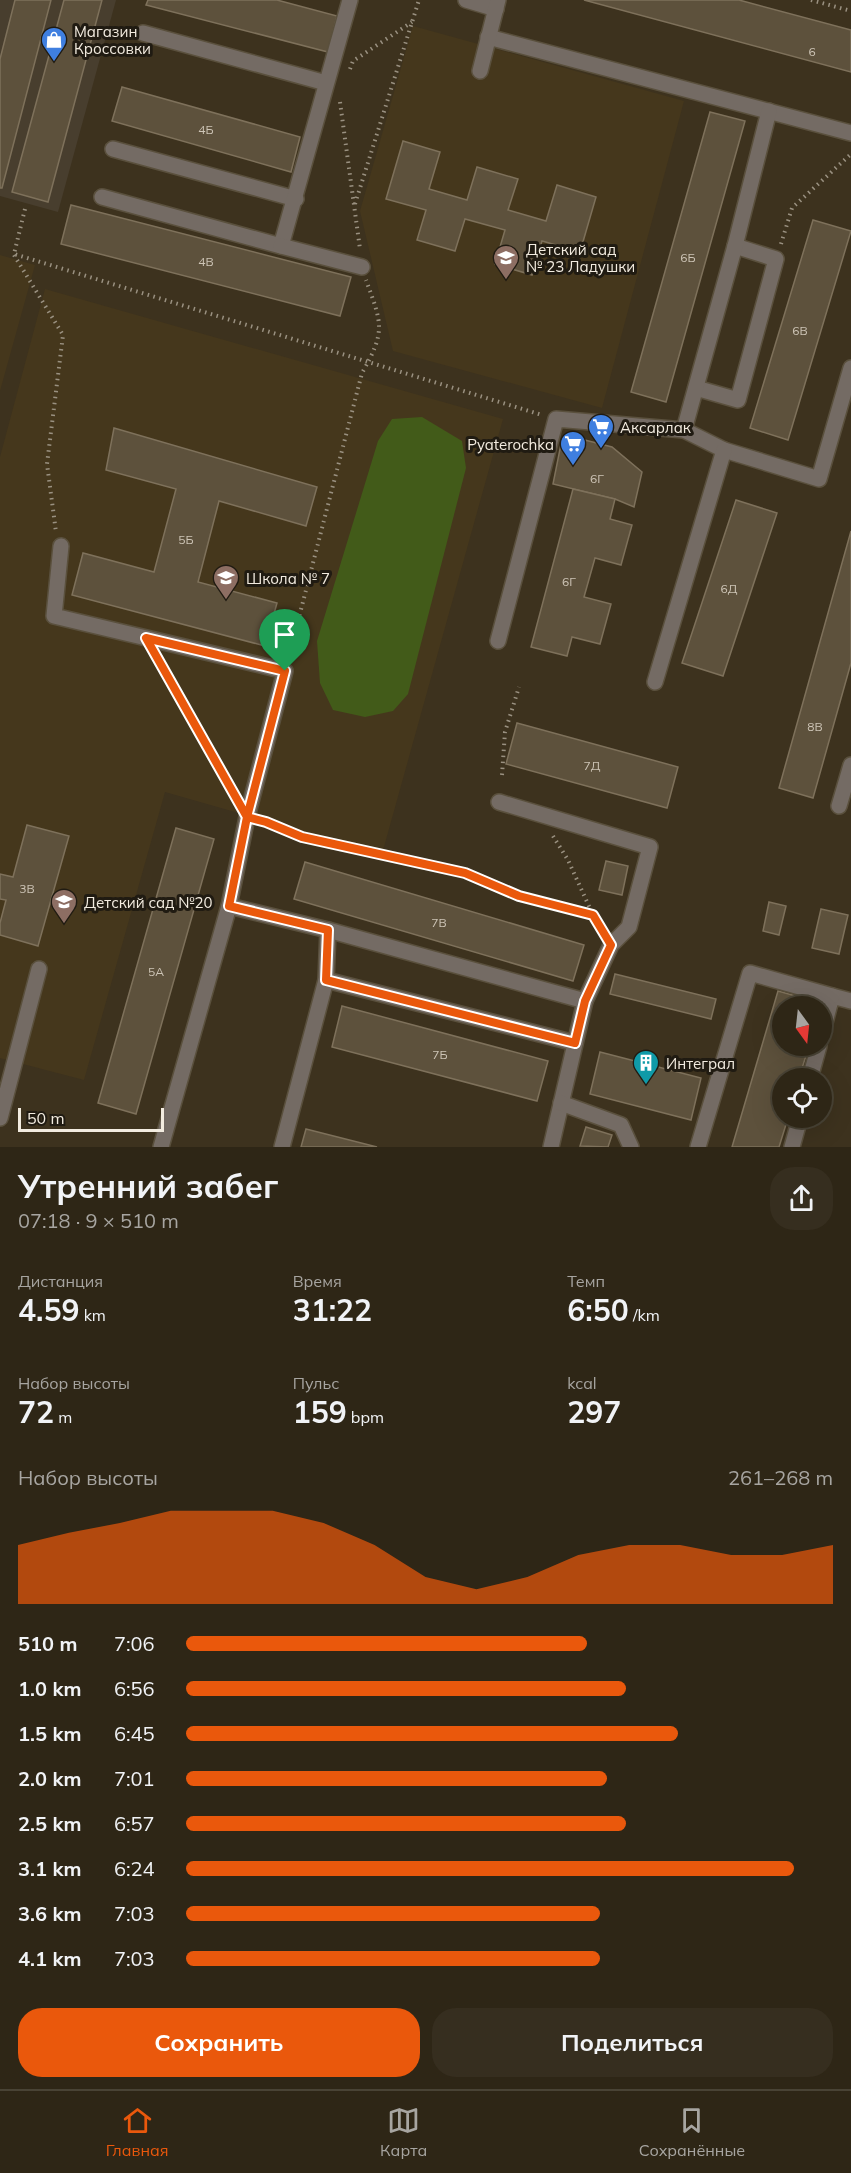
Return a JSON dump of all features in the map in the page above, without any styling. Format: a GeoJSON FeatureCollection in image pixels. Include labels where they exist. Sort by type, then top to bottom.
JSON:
{"type":"FeatureCollection","features":[{"type":"Feature","properties":{"kind":"lane"},"geometry":{"type":"LineString","coordinates":[[281,246],[350,0]]}},
{"type":"Feature","properties":{"kind":"lane"},"geometry":{"type":"LineString","coordinates":[[466,0],[497,4],[480,71]]}},
{"type":"Feature","properties":{"kind":"lane"},"geometry":{"type":"LineString","coordinates":[[143,33],[326,83]]}},
{"type":"Feature","properties":{"kind":"lane"},"geometry":{"type":"LineString","coordinates":[[488,37],[851,133]]}},
{"type":"Feature","properties":{"kind":"lane"},"geometry":{"type":"LineString","coordinates":[[684,430],[735,246],[769,111]]}},
{"type":"Feature","properties":{"kind":"lane"},"geometry":{"type":"LineString","coordinates":[[113,149],[296,199]]}},
{"type":"Feature","properties":{"kind":"lane"},"geometry":{"type":"LineString","coordinates":[[102,197],[362,267]]}},
{"type":"Feature","properties":{"kind":"lane"},"geometry":{"type":"LineString","coordinates":[[696,388],[738,400],[776,259],[735,246]]}},
{"type":"Feature","properties":{"kind":"lane"},"geometry":{"type":"LineString","coordinates":[[498,641],[556,419],[684,430],[724,450],[819,478],[851,368]]}},
{"type":"Feature","properties":{"kind":"lane"},"geometry":{"type":"LineString","coordinates":[[655,682],[724,450]]}},
{"type":"Feature","properties":{"kind":"lane"},"geometry":{"type":"LineString","coordinates":[[61,546],[54,616],[285,671],[247,817],[229,906],[161,1147]]}},
{"type":"Feature","properties":{"kind":"lane"},"geometry":{"type":"LineString","coordinates":[[839,806],[851,765]]}},
{"type":"Feature","properties":{"kind":"lane"},"geometry":{"type":"LineString","coordinates":[[499,802],[650,847],[629,927],[611,945],[585,1001],[551,1147]]}},
{"type":"Feature","properties":{"kind":"lane"},"geometry":{"type":"LineString","coordinates":[[229,906],[328,930],[585,1001]]}},
{"type":"Feature","properties":{"kind":"lane"},"geometry":{"type":"LineString","coordinates":[[282,1147],[326,980],[328,930]]}},
{"type":"Feature","properties":{"kind":"lane"},"geometry":{"type":"LineString","coordinates":[[0,1118],[39,969]]}},
{"type":"Feature","properties":{"kind":"lane"},"geometry":{"type":"LineString","coordinates":[[698,1147],[750,973],[851,1002]]}},
{"type":"Feature","properties":{"kind":"lane"},"geometry":{"type":"LineString","coordinates":[[326,980],[575,1043]]}},
{"type":"Feature","properties":{"kind":"lane"},"geometry":{"type":"LineString","coordinates":[[561,1103],[621,1125],[631,1147]]}},
{"type":"Feature","properties":{"kind":"lane"},"geometry":{"type":"LineString","coordinates":[[792,1147],[797,1128]]}},
{"type":"Feature","properties":{"kind":"path"},"geometry":{"type":"LineString","coordinates":[[353,208],[419,0]]}},
{"type":"Feature","properties":{"kind":"path"},"geometry":{"type":"LineString","coordinates":[[811,0],[851,12]]}},
{"type":"Feature","properties":{"kind":"path"},"geometry":{"type":"LineString","coordinates":[[346,79],[353,61],[413,22]]}},
{"type":"Feature","properties":{"kind":"path"},"geometry":{"type":"LineString","coordinates":[[285,671],[362,373],[376,348],[380,323],[362,267],[353,208],[350,163],[339,97],[326,83]]}},
{"type":"Feature","properties":{"kind":"path"},"geometry":{"type":"LineString","coordinates":[[776,259],[792,208],[851,154]]}},
{"type":"Feature","properties":{"kind":"path"},"geometry":{"type":"LineString","coordinates":[[25,209],[14,254],[63,335],[47,464],[56,532],[61,546]]}},
{"type":"Feature","properties":{"kind":"path"},"geometry":{"type":"LineString","coordinates":[[14,254],[556,419]]}},
{"type":"Feature","properties":{"kind":"path"},"geometry":{"type":"LineString","coordinates":[[146,638],[247,817],[302,837],[465,873],[519,896],[593,915]]}},
{"type":"Feature","properties":{"kind":"path"},"geometry":{"type":"LineString","coordinates":[[502,775],[505,732],[519,687]]}},
{"type":"Feature","properties":{"kind":"path"},"geometry":{"type":"LineString","coordinates":[[542,815],[568,860],[593,915],[611,945]]}},
{"type":"Feature","properties":{"kind":"shaded area"},"geometry":{"type":"Polygon","coordinates":[[[0,0],[116,0],[58,212],[0,196],[0,0]]]}},
{"type":"Feature","properties":{"kind":"shaded area","name":"Детский сад № 23 Ладушки"},"geometry":{"type":"Polygon","coordinates":[[[413,26],[684,101],[602,408],[393,351],[360,211],[413,26]]]}},
{"type":"Feature","properties":{"kind":"shaded area"},"geometry":{"type":"Polygon","coordinates":[[[0,255],[35,265],[0,391],[0,255]]]}},
{"type":"Feature","properties":{"kind":"shaded area","name":"Школа № 7"},"geometry":{"type":"Polygon","coordinates":[[[45,289],[503,419],[382,854],[165,792],[84,1080],[0,1058],[0,457],[45,289]]]}},
{"type":"Feature","properties":{"kind":"green space"},"geometry":{"type":"Polygon","coordinates":[[[422,417],[462,441],[466,468],[408,694],[393,711],[365,717],[333,710],[320,683],[317,641],[378,441],[392,419],[422,417]]]}},
{"type":"Feature","properties":{"kind":"building"},"geometry":{"type":"Polygon","coordinates":[[[15,0],[51,0],[2,188],[0,188],[0,59],[15,0]]]}},
{"type":"Feature","properties":{"kind":"building"},"geometry":{"type":"Polygon","coordinates":[[[64,0],[102,0],[48,202],[12,192],[64,0]]]}},
{"type":"Feature","properties":{"kind":"building"},"geometry":{"type":"Polygon","coordinates":[[[148,0],[277,0],[337,16],[328,52],[146,5],[148,0]]]}},
{"type":"Feature","properties":{"kind":"building"},"geometry":{"type":"Polygon","coordinates":[[[584,0],[739,0],[851,30],[851,72],[584,0]]]}},
{"type":"Feature","properties":{"kind":"building"},"geometry":{"type":"Polygon","coordinates":[[[122,87],[300,137],[291,172],[112,121],[122,87]]]}},
{"type":"Feature","properties":{"kind":"building"},"geometry":{"type":"Polygon","coordinates":[[[710,112],[745,121],[666,402],[631,392],[710,112]]]}},
{"type":"Feature","properties":{"kind":"building"},"geometry":{"type":"Polygon","coordinates":[[[403,141],[440,152],[429,189],[467,200],[477,167],[518,179],[508,210],[546,221],[557,185],[596,197],[580,252],[542,241],[532,275],[495,264],[505,230],[465,219],[455,251],[417,240],[426,210],[386,199],[403,141]]]}},
{"type":"Feature","properties":{"kind":"building"},"geometry":{"type":"Polygon","coordinates":[[[71,205],[351,277],[340,316],[61,244],[71,205]]]}},
{"type":"Feature","properties":{"kind":"building"},"geometry":{"type":"Polygon","coordinates":[[[813,220],[851,231],[788,440],[750,428],[813,220]]]}},
{"type":"Feature","properties":{"kind":"building"},"geometry":{"type":"Polygon","coordinates":[[[114,428],[317,487],[306,526],[219,501],[198,582],[277,603],[265,646],[72,595],[83,553],[154,572],[176,489],[106,470],[114,428]]]}},
{"type":"Feature","properties":{"kind":"building"},"geometry":{"type":"Polygon","coordinates":[[[577,438],[612,447],[642,472],[634,507],[615,499],[553,484],[561,444],[577,438]]]}},
{"type":"Feature","properties":{"kind":"building"},"geometry":{"type":"Polygon","coordinates":[[[573,489],[615,499],[610,519],[632,525],[621,565],[595,558],[584,597],[611,604],[600,644],[572,637],[567,656],[531,647],[573,489]]]}},
{"type":"Feature","properties":{"kind":"building"},"geometry":{"type":"Polygon","coordinates":[[[736,500],[777,513],[723,676],[682,663],[736,500]]]}},
{"type":"Feature","properties":{"kind":"building"},"geometry":{"type":"Polygon","coordinates":[[[851,531],[851,663],[813,798],[779,788],[851,531]]]}},
{"type":"Feature","properties":{"kind":"building"},"geometry":{"type":"Polygon","coordinates":[[[517,723],[678,767],[667,808],[506,764],[517,723]]]}},
{"type":"Feature","properties":{"kind":"building"},"geometry":{"type":"Polygon","coordinates":[[[27,825],[69,836],[38,946],[0,935],[0,923],[6,900],[0,899],[0,874],[13,877],[27,825]]]}},
{"type":"Feature","properties":{"kind":"building"},"geometry":{"type":"Polygon","coordinates":[[[176,828],[214,839],[136,1114],[98,1103],[176,828]]]}},
{"type":"Feature","properties":{"kind":"building"},"geometry":{"type":"Polygon","coordinates":[[[606,861],[628,866],[622,895],[599,890],[606,861]]]}},
{"type":"Feature","properties":{"kind":"building"},"geometry":{"type":"Polygon","coordinates":[[[305,862],[584,945],[573,981],[294,899],[305,862]]]}},
{"type":"Feature","properties":{"kind":"building"},"geometry":{"type":"Polygon","coordinates":[[[769,902],[786,906],[779,935],[763,931],[769,902]]]}},
{"type":"Feature","properties":{"kind":"building"},"geometry":{"type":"Polygon","coordinates":[[[821,909],[848,915],[839,954],[812,948],[821,909]]]}},
{"type":"Feature","properties":{"kind":"building"},"geometry":{"type":"Polygon","coordinates":[[[615,974],[716,999],[711,1019],[610,994],[615,974]]]}},
{"type":"Feature","properties":{"kind":"building"},"geometry":{"type":"Polygon","coordinates":[[[778,991],[796,996],[777,996],[778,991]]]}},
{"type":"Feature","properties":{"kind":"building"},"geometry":{"type":"Polygon","coordinates":[[[342,1006],[548,1061],[537,1101],[332,1047],[342,1006]]]}},
{"type":"Feature","properties":{"kind":"building"},"geometry":{"type":"Polygon","coordinates":[[[772,1011],[772,1056],[806,1056],[802,1068],[772,1068],[772,1128],[785,1128],[779,1147],[732,1147],[772,1011]]]}},
{"type":"Feature","properties":{"kind":"building","name":"Интеграл"},"geometry":{"type":"Polygon","coordinates":[[[600,1052],[701,1078],[691,1120],[590,1094],[600,1052]]]}},
{"type":"Feature","properties":{"kind":"building"},"geometry":{"type":"Polygon","coordinates":[[[586,1127],[612,1135],[608,1147],[580,1146],[586,1127]]]}},
{"type":"Feature","properties":{"kind":"building"},"geometry":{"type":"Polygon","coordinates":[[[306,1129],[377,1147],[301,1147],[306,1129]]]}},
{"type":"Feature","properties":{"kind":"place","name":"Магазин Кроссовки"},"geometry":{"type":"Point","coordinates":[54,63]}},
{"type":"Feature","properties":{"kind":"place","name":"Детский сад № 23 Ладушки"},"geometry":{"type":"Point","coordinates":[506,281]}},
{"type":"Feature","properties":{"kind":"place","name":"Аксарлак"},"geometry":{"type":"Point","coordinates":[601,450]}},
{"type":"Feature","properties":{"kind":"place","name":"Pyaterochka"},"geometry":{"type":"Point","coordinates":[573,467]}},
{"type":"Feature","properties":{"kind":"place","name":"Школа № 7"},"geometry":{"type":"Point","coordinates":[226,601]}},
{"type":"Feature","properties":{"kind":"place","name":"Детский сад №20"},"geometry":{"type":"Point","coordinates":[64,925]}},
{"type":"Feature","properties":{"kind":"place","name":"Интеграл"},"geometry":{"type":"Point","coordinates":[646,1086]}},
{"type":"Feature","properties":{"kind":"route"},"geometry":{"type":"LineString","coordinates":[[285,671],[146,638],[247,817],[302,837],[465,873],[519,896],[593,915],[611,945],[585,1001],[575,1043],[326,980],[328,930],[229,906],[247,817],[285,671]]}}]}
